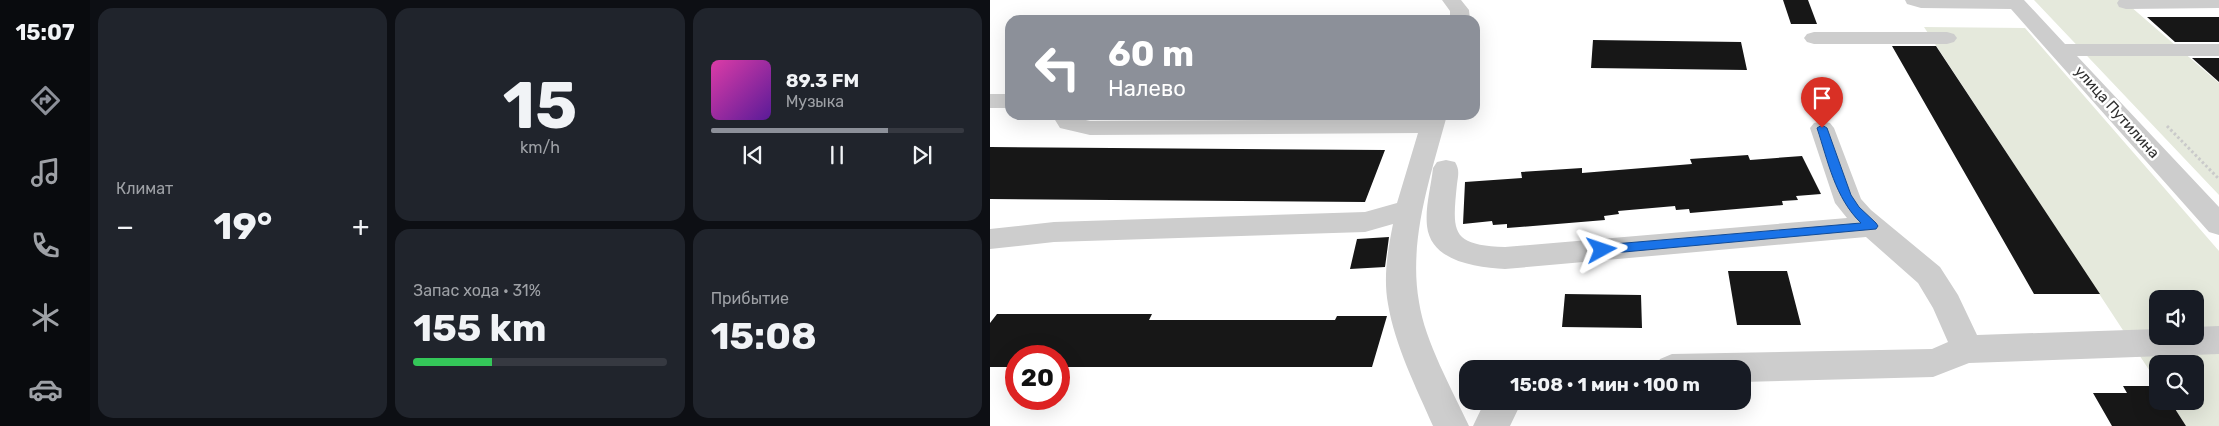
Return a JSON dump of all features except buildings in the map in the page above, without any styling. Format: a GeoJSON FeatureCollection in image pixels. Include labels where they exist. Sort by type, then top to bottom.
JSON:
{"type":"FeatureCollection","features":[{"type":"Feature","properties":{"kind":"street"},"geometry":{"type":"LineString","coordinates":[[1451,0],[1459,10],[1460,15]]}},
{"type":"Feature","properties":{"kind":"street"},"geometry":{"type":"LineString","coordinates":[[1914,0],[1921,2],[2016,2]]}},
{"type":"Feature","properties":{"kind":"street"},"geometry":{"type":"LineString","coordinates":[[2126,3],[2211,1]]}},
{"type":"Feature","properties":{"kind":"street","name":"улица Путилина"},"geometry":{"type":"LineString","coordinates":[[2016,2],[2219,225]]}},
{"type":"Feature","properties":{"kind":"street"},"geometry":{"type":"LineString","coordinates":[[1814,38],[1947,38]]}},
{"type":"Feature","properties":{"kind":"street"},"geometry":{"type":"LineString","coordinates":[[2060,50],[2219,50]]}},
{"type":"Feature","properties":{"kind":"street"},"geometry":{"type":"LineString","coordinates":[[990,101],[1005,101]]}},
{"type":"Feature","properties":{"kind":"street"},"geometry":{"type":"LineString","coordinates":[[1066,120],[1068,123],[1090,128],[1434,120],[1409,209],[1401,257],[1403,303],[1418,352],[1451,426]]}},
{"type":"Feature","properties":{"kind":"street"},"geometry":{"type":"LineString","coordinates":[[1822,128],[1846,196],[1855,210],[1929,275],[1947,304],[1967,349]]}},
{"type":"Feature","properties":{"kind":"street"},"geometry":{"type":"LineString","coordinates":[[1446,168],[1441,229],[1449,243],[1462,251],[1480,256],[1505,258],[1872,226]]}},
{"type":"Feature","properties":{"kind":"street"},"geometry":{"type":"LineString","coordinates":[[990,239],[1054,232],[1365,222],[1409,209]]}},
{"type":"Feature","properties":{"kind":"street"},"geometry":{"type":"LineString","coordinates":[[1751,367],[1933,363],[1967,349],[2219,340]]}},
{"type":"Feature","properties":{"kind":"street"},"geometry":{"type":"LineString","coordinates":[[1491,426],[1499,410]]}},
{"type":"Feature","properties":{"kind":"shaded area"},"geometry":{"type":"Polygon","coordinates":[[[2034,0],[2123,0],[2219,83],[2219,195],[2034,0]]]}},
{"type":"Feature","properties":{"kind":"shaded area"},"geometry":{"type":"Polygon","coordinates":[[[1924,27],[2025,28],[2219,251],[2219,426],[2186,426],[2176,410],[2204,410],[2204,355],[2149,355],[2149,370],[1924,27]]]}},
{"type":"Feature","properties":{"kind":"route"},"geometry":{"type":"LineString","coordinates":[[1602,250],[1872,226],[1849,203],[1822,128]]}}]}
